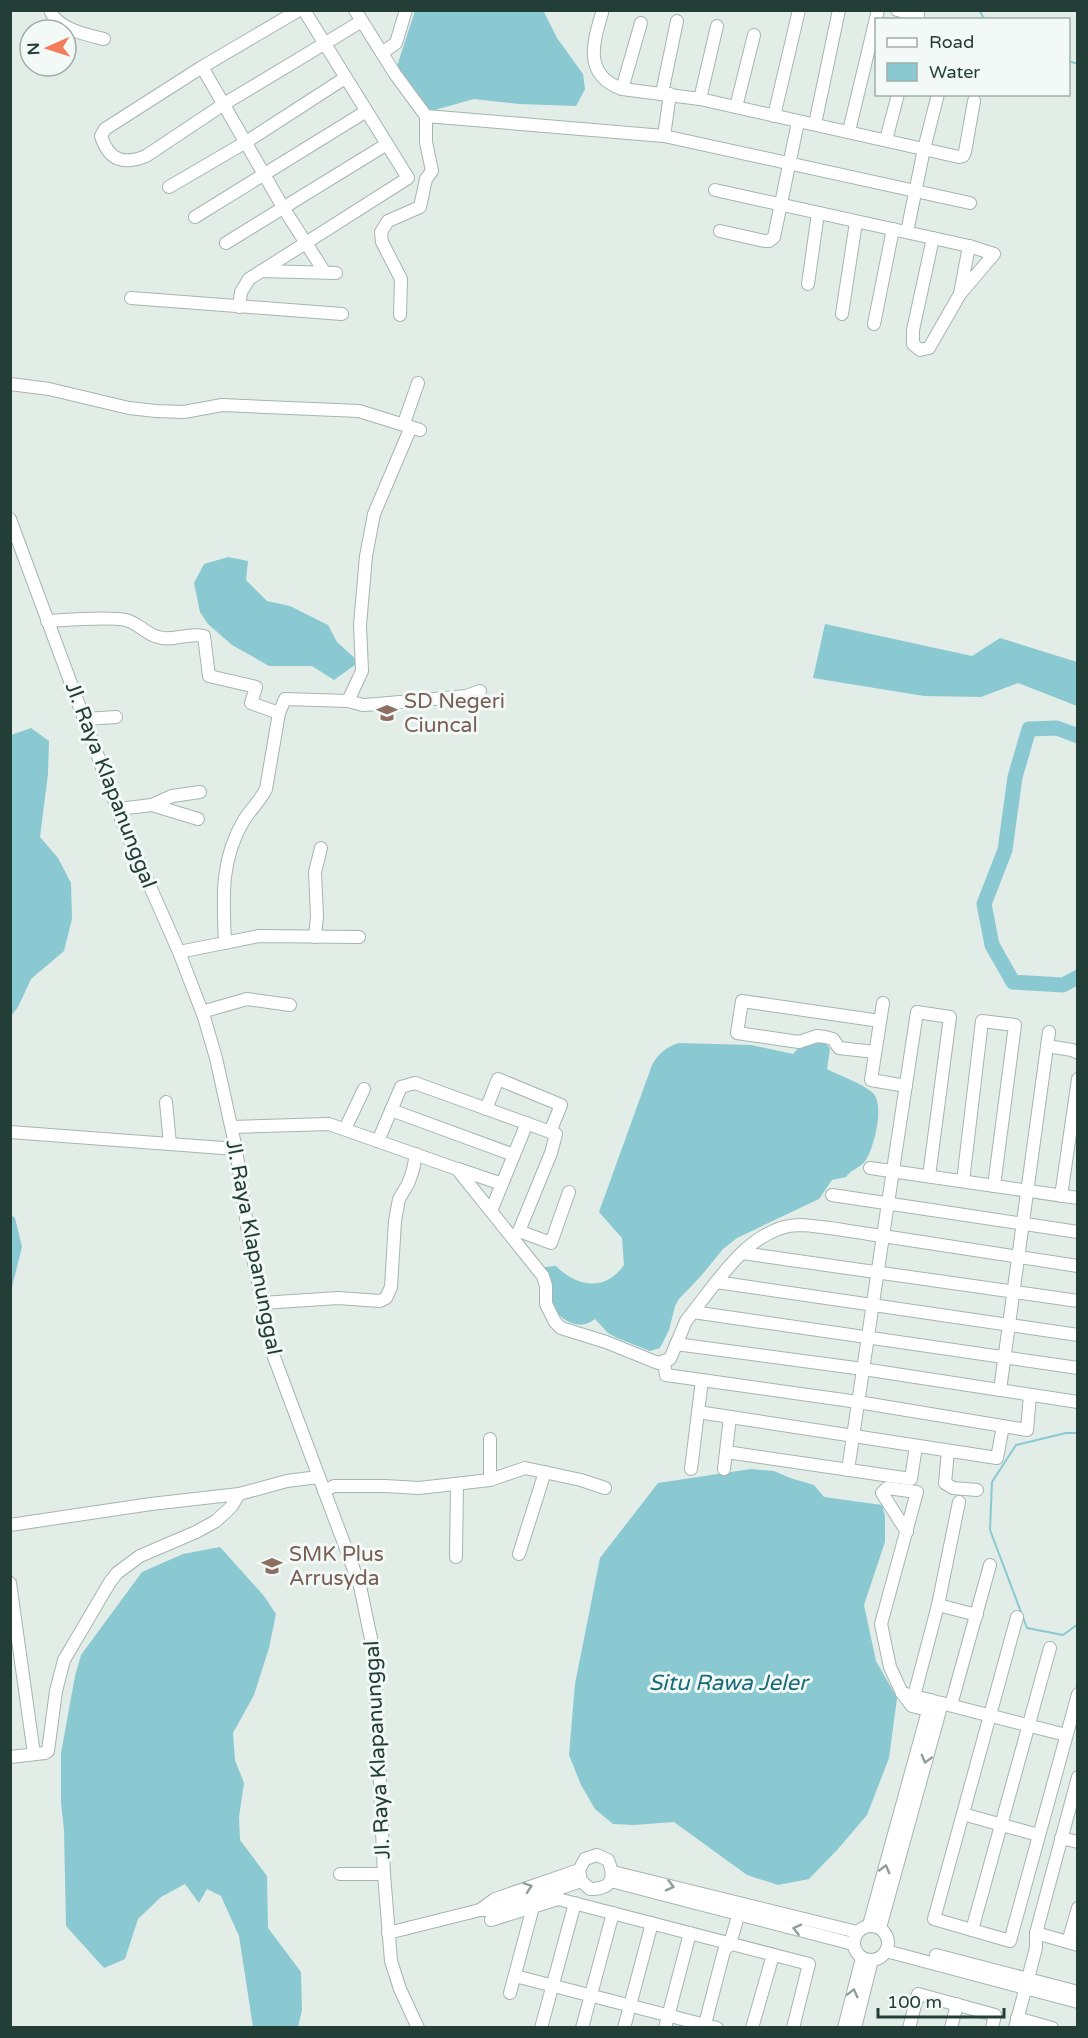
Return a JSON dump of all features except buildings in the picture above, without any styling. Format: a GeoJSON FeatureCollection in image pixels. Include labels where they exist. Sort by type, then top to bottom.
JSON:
{"type":"FeatureCollection","features":[{"type":"Feature","properties":{"kind":"street"},"geometry":{"type":"LineString","coordinates":[[50,10],[57,21],[81,33],[104,39]]}},
{"type":"Feature","properties":{"kind":"street"},"geometry":{"type":"LineString","coordinates":[[299,10],[202,67],[105,129],[102,136],[104,145],[117,159],[133,161],[146,156],[224,104],[325,44],[358,16],[426,116],[426,142],[432,171],[426,179],[420,207],[388,221],[381,232],[382,242],[401,279],[400,315]]}},
{"type":"Feature","properties":{"kind":"street"},"geometry":{"type":"LineString","coordinates":[[240,307],[245,283],[306,241],[408,178],[365,112],[304,10]]}},
{"type":"Feature","properties":{"kind":"street"},"geometry":{"type":"LineString","coordinates":[[774,116],[799,10]]}},
{"type":"Feature","properties":{"kind":"street"},"geometry":{"type":"LineString","coordinates":[[815,124],[839,10]]}},
{"type":"Feature","properties":{"kind":"street"},"geometry":{"type":"LineString","coordinates":[[897,10],[918,15]]}},
{"type":"Feature","properties":{"kind":"street"},"geometry":{"type":"LineString","coordinates":[[382,53],[396,44],[403,13]]}},
{"type":"Feature","properties":{"kind":"street"},"geometry":{"type":"LineString","coordinates":[[602,13],[593,43],[595,61],[605,80],[622,89],[700,99],[958,157],[963,156],[974,101]]}},
{"type":"Feature","properties":{"kind":"street"},"geometry":{"type":"LineString","coordinates":[[664,136],[666,94],[676,21]]}},
{"type":"Feature","properties":{"kind":"street"},"geometry":{"type":"LineString","coordinates":[[849,131],[875,23]]}},
{"type":"Feature","properties":{"kind":"street"},"geometry":{"type":"LineString","coordinates":[[622,89],[641,24]]}},
{"type":"Feature","properties":{"kind":"street"},"geometry":{"type":"LineString","coordinates":[[700,99],[717,26]]}},
{"type":"Feature","properties":{"kind":"street"},"geometry":{"type":"LineString","coordinates":[[736,107],[754,35]]}},
{"type":"Feature","properties":{"kind":"street"},"geometry":{"type":"LineString","coordinates":[[202,67],[284,209],[322,268]]}},
{"type":"Feature","properties":{"kind":"street"},"geometry":{"type":"LineString","coordinates":[[169,187],[246,142],[345,78]]}},
{"type":"Feature","properties":{"kind":"street"},"geometry":{"type":"LineString","coordinates":[[886,140],[897,96]]}},
{"type":"Feature","properties":{"kind":"street"},"geometry":{"type":"LineString","coordinates":[[908,232],[924,149],[937,96]]}},
{"type":"Feature","properties":{"kind":"street"},"geometry":{"type":"LineString","coordinates":[[195,216],[365,112]]}},
{"type":"Feature","properties":{"kind":"street"},"geometry":{"type":"LineString","coordinates":[[426,116],[664,136],[970,203]]}},
{"type":"Feature","properties":{"kind":"street"},"geometry":{"type":"LineString","coordinates":[[720,231],[764,241],[772,240],[798,122]]}},
{"type":"Feature","properties":{"kind":"street"},"geometry":{"type":"LineString","coordinates":[[226,243],[387,144]]}},
{"type":"Feature","properties":{"kind":"street"},"geometry":{"type":"LineString","coordinates":[[716,190],[856,222],[908,232],[969,246],[994,254],[960,294],[930,348],[925,351],[916,348],[912,338],[933,238]]}},
{"type":"Feature","properties":{"kind":"street"},"geometry":{"type":"LineString","coordinates":[[808,284],[818,213]]}},
{"type":"Feature","properties":{"kind":"street"},"geometry":{"type":"LineString","coordinates":[[842,314],[856,222]]}},
{"type":"Feature","properties":{"kind":"street"},"geometry":{"type":"LineString","coordinates":[[874,324],[893,229]]}},
{"type":"Feature","properties":{"kind":"street"},"geometry":{"type":"LineString","coordinates":[[960,294],[969,246]]}},
{"type":"Feature","properties":{"kind":"street"},"geometry":{"type":"LineString","coordinates":[[261,271],[336,273]]}},
{"type":"Feature","properties":{"kind":"street"},"geometry":{"type":"LineString","coordinates":[[131,298],[342,314]]}},
{"type":"Feature","properties":{"kind":"street"},"geometry":{"type":"LineString","coordinates":[[348,701],[362,671],[360,625],[366,556],[374,514],[412,427],[418,383]]}},
{"type":"Feature","properties":{"kind":"street"},"geometry":{"type":"LineString","coordinates":[[10,384],[49,389],[129,408],[156,411],[184,412],[222,405],[359,411],[412,427]]}},
{"type":"Feature","properties":{"kind":"street","name":"Jl. Raya Klapanunggal"},"geometry":{"type":"LineString","coordinates":[[10,519],[46,621],[118,809],[204,1017],[232,1128],[249,1239],[273,1357],[360,1586],[372,1635],[376,1677],[384,1874],[391,1961],[400,1989],[418,2028]]}},
{"type":"Feature","properties":{"kind":"street"},"geometry":{"type":"LineString","coordinates":[[46,621],[123,619],[135,623],[157,637],[192,633],[204,636],[209,676],[256,687],[251,703],[279,713]]}},
{"type":"Feature","properties":{"kind":"street"},"geometry":{"type":"LineString","coordinates":[[225,943],[222,890],[224,876],[245,819],[266,789],[283,701],[287,698],[348,701],[363,705],[466,696],[480,691]]}},
{"type":"Feature","properties":{"kind":"street"},"geometry":{"type":"LineString","coordinates":[[85,719],[116,717]]}},
{"type":"Feature","properties":{"kind":"street"},"geometry":{"type":"LineString","coordinates":[[118,809],[152,805],[172,796],[200,792]]}},
{"type":"Feature","properties":{"kind":"street"},"geometry":{"type":"LineString","coordinates":[[152,805],[198,819]]}},
{"type":"Feature","properties":{"kind":"street"},"geometry":{"type":"LineString","coordinates":[[315,937],[317,916],[315,872],[321,848]]}},
{"type":"Feature","properties":{"kind":"street"},"geometry":{"type":"LineString","coordinates":[[179,952],[259,936],[359,937]]}},
{"type":"Feature","properties":{"kind":"street"},"geometry":{"type":"LineString","coordinates":[[204,1017],[206,1011],[248,999],[290,1005]]}},
{"type":"Feature","properties":{"kind":"street"},"geometry":{"type":"LineString","coordinates":[[875,1052],[839,1047],[833,1039],[825,1037],[816,1036],[799,1042],[737,1033],[742,1001],[880,1021]]}},
{"type":"Feature","properties":{"kind":"street"},"geometry":{"type":"LineString","coordinates":[[883,1003],[871,1080],[906,1086]]}},
{"type":"Feature","properties":{"kind":"street"},"geometry":{"type":"LineString","coordinates":[[848,1470],[917,1012],[950,1017],[928,1176]]}},
{"type":"Feature","properties":{"kind":"street"},"geometry":{"type":"LineString","coordinates":[[963,1181],[982,1021],[1015,1025],[994,1186]]}},
{"type":"Feature","properties":{"kind":"street"},"geometry":{"type":"LineString","coordinates":[[1000,1390],[1049,1032]]}},
{"type":"Feature","properties":{"kind":"street"},"geometry":{"type":"LineString","coordinates":[[1047,1046],[1077,1053]]}},
{"type":"Feature","properties":{"kind":"street"},"geometry":{"type":"LineString","coordinates":[[1060,1196],[1077,1078]]}},
{"type":"Feature","properties":{"kind":"street"},"geometry":{"type":"LineString","coordinates":[[486,1109],[498,1079],[561,1104],[550,1132]]}},
{"type":"Feature","properties":{"kind":"street"},"geometry":{"type":"LineString","coordinates":[[378,1141],[401,1087],[415,1083],[556,1134],[551,1154],[516,1234]]}},
{"type":"Feature","properties":{"kind":"street"},"geometry":{"type":"LineString","coordinates":[[345,1129],[364,1089]]}},
{"type":"Feature","properties":{"kind":"street"},"geometry":{"type":"LineString","coordinates":[[166,1101],[170,1144]]}},
{"type":"Feature","properties":{"kind":"street"},"geometry":{"type":"LineString","coordinates":[[391,1110],[514,1155]]}},
{"type":"Feature","properties":{"kind":"street"},"geometry":{"type":"LineString","coordinates":[[232,1128],[323,1124],[345,1129],[502,1184]]}},
{"type":"Feature","properties":{"kind":"street"},"geometry":{"type":"LineString","coordinates":[[491,1210],[527,1124]]}},
{"type":"Feature","properties":{"kind":"street"},"geometry":{"type":"LineString","coordinates":[[10,1132],[236,1149]]}},
{"type":"Feature","properties":{"kind":"street"},"geometry":{"type":"LineString","coordinates":[[262,1303],[338,1298],[380,1301],[386,1298],[391,1287],[395,1221],[399,1199],[408,1184],[416,1154]]}},
{"type":"Feature","properties":{"kind":"street"},"geometry":{"type":"LineString","coordinates":[[870,1168],[1077,1198]]}},
{"type":"Feature","properties":{"kind":"street"},"geometry":{"type":"LineString","coordinates":[[457,1169],[491,1210],[516,1234],[543,1276],[546,1286],[546,1304],[555,1322],[561,1328],[606,1342],[658,1364],[670,1359],[686,1321],[742,1253],[753,1243],[783,1228],[800,1225],[1077,1266]]}},
{"type":"Feature","properties":{"kind":"street"},"geometry":{"type":"LineString","coordinates":[[516,1234],[551,1243],[569,1192]]}},
{"type":"Feature","properties":{"kind":"street"},"geometry":{"type":"LineString","coordinates":[[832,1195],[1077,1232]]}},
{"type":"Feature","properties":{"kind":"street"},"geometry":{"type":"LineString","coordinates":[[742,1253],[1077,1301]]}},
{"type":"Feature","properties":{"kind":"street"},"geometry":{"type":"LineString","coordinates":[[716,1282],[1077,1335]]}},
{"type":"Feature","properties":{"kind":"street"},"geometry":{"type":"LineString","coordinates":[[693,1312],[1077,1368]]}},
{"type":"Feature","properties":{"kind":"street"},"geometry":{"type":"LineString","coordinates":[[676,1344],[863,1369],[1077,1402]]}},
{"type":"Feature","properties":{"kind":"street"},"geometry":{"type":"LineString","coordinates":[[664,1362],[666,1375],[858,1402],[1027,1430],[1030,1395]]}},
{"type":"Feature","properties":{"kind":"street"},"geometry":{"type":"LineString","coordinates":[[691,1469],[702,1380]]}},
{"type":"Feature","properties":{"kind":"street"},"geometry":{"type":"LineString","coordinates":[[698,1412],[997,1458],[1003,1426]]}},
{"type":"Feature","properties":{"kind":"street"},"geometry":{"type":"LineString","coordinates":[[724,1469],[730,1417]]}},
{"type":"Feature","properties":{"kind":"street"},"geometry":{"type":"LineString","coordinates":[[490,1439],[490,1480]]}},
{"type":"Feature","properties":{"kind":"street"},"geometry":{"type":"LineString","coordinates":[[726,1452],[911,1479],[916,1446]]}},
{"type":"Feature","properties":{"kind":"street"},"geometry":{"type":"LineString","coordinates":[[948,1451],[945,1483],[953,1488],[977,1490]]}},
{"type":"Feature","properties":{"kind":"street"},"geometry":{"type":"LineString","coordinates":[[324,1491],[334,1486],[418,1488],[457,1484],[490,1480],[525,1468],[581,1480],[605,1488]]}},
{"type":"Feature","properties":{"kind":"street"},"geometry":{"type":"LineString","coordinates":[[519,1554],[545,1472]]}},
{"type":"Feature","properties":{"kind":"street"},"geometry":{"type":"LineString","coordinates":[[10,1525],[150,1504],[239,1494],[287,1481],[318,1477]]}},
{"type":"Feature","properties":{"kind":"street"},"geometry":{"type":"LineString","coordinates":[[456,1557],[457,1484]]}},
{"type":"Feature","properties":{"kind":"street"},"geometry":{"type":"LineString","coordinates":[[10,1756],[45,1753],[49,1749],[56,1691],[64,1660],[117,1573],[140,1556],[216,1521],[231,1507],[239,1494]]}},
{"type":"Feature","properties":{"kind":"street"},"geometry":{"type":"LineString","coordinates":[[908,1694],[938,1605],[959,1502]]}},
{"type":"Feature","properties":{"kind":"street"},"geometry":{"type":"LineString","coordinates":[[907,1532],[881,1624],[890,1667],[908,1694],[912,1706],[938,1705],[990,1715],[1066,1735]]}},
{"type":"Feature","properties":{"kind":"street"},"geometry":{"type":"LineString","coordinates":[[612,1876],[855,1938],[875,1927],[928,1730],[976,1615],[990,1564]]}},
{"type":"Feature","properties":{"kind":"street"},"geometry":{"type":"LineString","coordinates":[[10,1583],[34,1754]]}},
{"type":"Feature","properties":{"kind":"street"},"geometry":{"type":"LineString","coordinates":[[938,1605],[976,1615]]}},
{"type":"Feature","properties":{"kind":"street"},"geometry":{"type":"LineString","coordinates":[[1017,1617],[934,1919],[1010,1941],[1077,1694]]}},
{"type":"Feature","properties":{"kind":"street"},"geometry":{"type":"LineString","coordinates":[[972,1930],[1050,1648]]}},
{"type":"Feature","properties":{"kind":"street"},"geometry":{"type":"LineString","coordinates":[[1052,2028],[1016,2023],[1036,1948],[1036,1933],[1077,1777]]}},
{"type":"Feature","properties":{"kind":"street"},"geometry":{"type":"LineString","coordinates":[[963,1814],[1038,1835]]}},
{"type":"Feature","properties":{"kind":"street"},"geometry":{"type":"LineString","coordinates":[[1061,1838],[1077,1842]]}},
{"type":"Feature","properties":{"kind":"street"},"geometry":{"type":"LineString","coordinates":[[580,1876],[585,1859],[597,1855],[608,1860],[612,1876]]}},
{"type":"Feature","properties":{"kind":"street"},"geometry":{"type":"LineString","coordinates":[[340,1874],[384,1874]]}},
{"type":"Feature","properties":{"kind":"street"},"geometry":{"type":"LineString","coordinates":[[388,1933],[480,1910],[495,1899],[580,1876]]}},
{"type":"Feature","properties":{"kind":"street"},"geometry":{"type":"LineString","coordinates":[[580,1876],[590,1889],[602,1889],[612,1876]]}},
{"type":"Feature","properties":{"kind":"street"},"geometry":{"type":"LineString","coordinates":[[491,1920],[558,1899],[809,1964],[793,2028]]}},
{"type":"Feature","properties":{"kind":"street"},"geometry":{"type":"LineString","coordinates":[[541,2028],[575,1903]]}},
{"type":"Feature","properties":{"kind":"street"},"geometry":{"type":"LineString","coordinates":[[510,1993],[533,1907]]}},
{"type":"Feature","properties":{"kind":"street"},"geometry":{"type":"LineString","coordinates":[[1036,1933],[1073,1943],[1077,1908]]}},
{"type":"Feature","properties":{"kind":"street"},"geometry":{"type":"LineString","coordinates":[[515,1976],[630,2005],[666,2021],[710,2027],[724,1951],[730,1944],[740,1909]]}},
{"type":"Feature","properties":{"kind":"street"},"geometry":{"type":"LineString","coordinates":[[582,2028],[613,1913]]}},
{"type":"Feature","properties":{"kind":"street"},"geometry":{"type":"LineString","coordinates":[[624,2028],[652,1923]]}},
{"type":"Feature","properties":{"kind":"street"},"geometry":{"type":"LineString","coordinates":[[855,1938],[856,1952],[867,1959],[880,1957],[887,1947],[886,1934],[875,1927]]}},
{"type":"Feature","properties":{"kind":"street"},"geometry":{"type":"LineString","coordinates":[[666,2021],[690,1933]]}},
{"type":"Feature","properties":{"kind":"street"},"geometry":{"type":"LineString","coordinates":[[887,1947],[1026,1984],[1077,2002]]}},
{"type":"Feature","properties":{"kind":"street"},"geometry":{"type":"LineString","coordinates":[[752,2028],[773,1955]]}},
{"type":"Feature","properties":{"kind":"street"},"geometry":{"type":"LineString","coordinates":[[844,2028],[867,1959]]}},
{"type":"Feature","properties":{"kind":"street"},"geometry":{"type":"LineString","coordinates":[[855,2028],[867,1959]]}},
{"type":"Feature","properties":{"kind":"street"},"geometry":{"type":"LineString","coordinates":[[1026,1984],[1077,1992]]}},
{"type":"Feature","properties":{"kind":"street"},"geometry":{"type":"LineString","coordinates":[[909,2028],[918,1994],[995,2014],[992,2028]]}},
{"type":"Feature","properties":{"kind":"street"},"geometry":{"type":"LineString","coordinates":[[951,2028],[957,2004]]}},
{"type":"Feature","properties":{"kind":"water"},"geometry":{"type":"Polygon","coordinates":[[[415,11],[545,11],[557,38],[583,74],[585,89],[576,106],[519,104],[474,99],[424,113],[395,72],[415,11]]]}},
{"type":"Feature","properties":{"kind":"water"},"geometry":{"type":"Polygon","coordinates":[[[228,557],[248,561],[246,580],[267,601],[290,606],[328,625],[337,642],[359,662],[334,680],[312,666],[269,666],[232,645],[208,624],[200,612],[194,583],[204,564],[228,557]]]}},
{"type":"Feature","properties":{"kind":"water"},"geometry":{"type":"Polygon","coordinates":[[[825,624],[972,656],[1000,638],[1077,662],[1077,706],[1018,683],[981,697],[924,696],[813,678],[825,624]]]}},
{"type":"Feature","properties":{"kind":"water"},"geometry":{"type":"Polygon","coordinates":[[[31,728],[49,741],[48,774],[40,837],[58,858],[71,883],[72,919],[64,951],[31,979],[18,1007],[11,1016],[11,735],[31,728]]]}},
{"type":"Feature","properties":{"kind":"water"},"geometry":{"type":"Polygon","coordinates":[[[825,1041],[830,1049],[827,1069],[863,1086],[873,1093],[876,1099],[877,1126],[872,1146],[864,1163],[846,1177],[832,1180],[819,1199],[737,1238],[723,1249],[679,1299],[669,1330],[660,1348],[650,1351],[617,1338],[608,1333],[595,1319],[587,1324],[578,1324],[558,1314],[551,1301],[545,1267],[556,1266],[573,1278],[591,1284],[608,1280],[624,1265],[622,1238],[599,1212],[652,1065],[660,1054],[679,1043],[751,1045],[793,1054],[804,1042],[825,1041]]]}},
{"type":"Feature","properties":{"kind":"water"},"geometry":{"type":"Polygon","coordinates":[[[11,1215],[15,1218],[22,1247],[11,1291],[11,1215]]]}},
{"type":"Feature","properties":{"kind":"water","name":"Situ Rawa Jeler"},"geometry":{"type":"Polygon","coordinates":[[[751,1469],[774,1471],[814,1485],[824,1497],[882,1505],[885,1516],[885,1542],[864,1605],[876,1661],[897,1698],[889,1758],[867,1815],[809,1879],[778,1885],[747,1875],[674,1822],[613,1824],[595,1809],[581,1785],[569,1755],[575,1684],[600,1558],[658,1483],[751,1469]]]}},
{"type":"Feature","properties":{"kind":"water"},"geometry":{"type":"Polygon","coordinates":[[[220,1547],[264,1596],[276,1614],[269,1648],[254,1695],[233,1733],[235,1760],[244,1783],[239,1817],[240,1840],[267,1876],[268,1928],[301,1972],[302,2010],[298,2027],[253,2027],[239,1936],[221,1896],[207,1889],[199,1903],[185,1884],[161,1897],[138,1919],[125,1959],[104,1968],[66,1926],[61,1753],[81,1655],[142,1572],[183,1554],[220,1547]]]}},
{"type":"Feature","properties":{"kind":"waterway"},"geometry":{"type":"LineString","coordinates":[[979,10],[984,18]]}},
{"type":"Feature","properties":{"kind":"waterway"},"geometry":{"type":"LineString","coordinates":[[1070,62],[1078,64]]}},
{"type":"Feature","properties":{"kind":"waterway"},"geometry":{"type":"LineString","coordinates":[[1078,736],[1057,728],[1029,729],[1015,777],[1005,850],[984,904],[992,945],[1013,982],[1063,985],[1078,977]]}},
{"type":"Feature","properties":{"kind":"waterway"},"geometry":{"type":"LineString","coordinates":[[1078,1433],[1066,1433],[1016,1445],[992,1482],[990,1530],[1027,1628],[1063,1635],[1078,1624]]}},
{"type":"Feature","properties":{"kind":"place","name":"SD Negeri Ciuncal"},"geometry":{"type":"Point","coordinates":[387,713]}},
{"type":"Feature","properties":{"kind":"place","name":"SMK Plus Arrusyda"},"geometry":{"type":"Point","coordinates":[272,1566]}}]}
